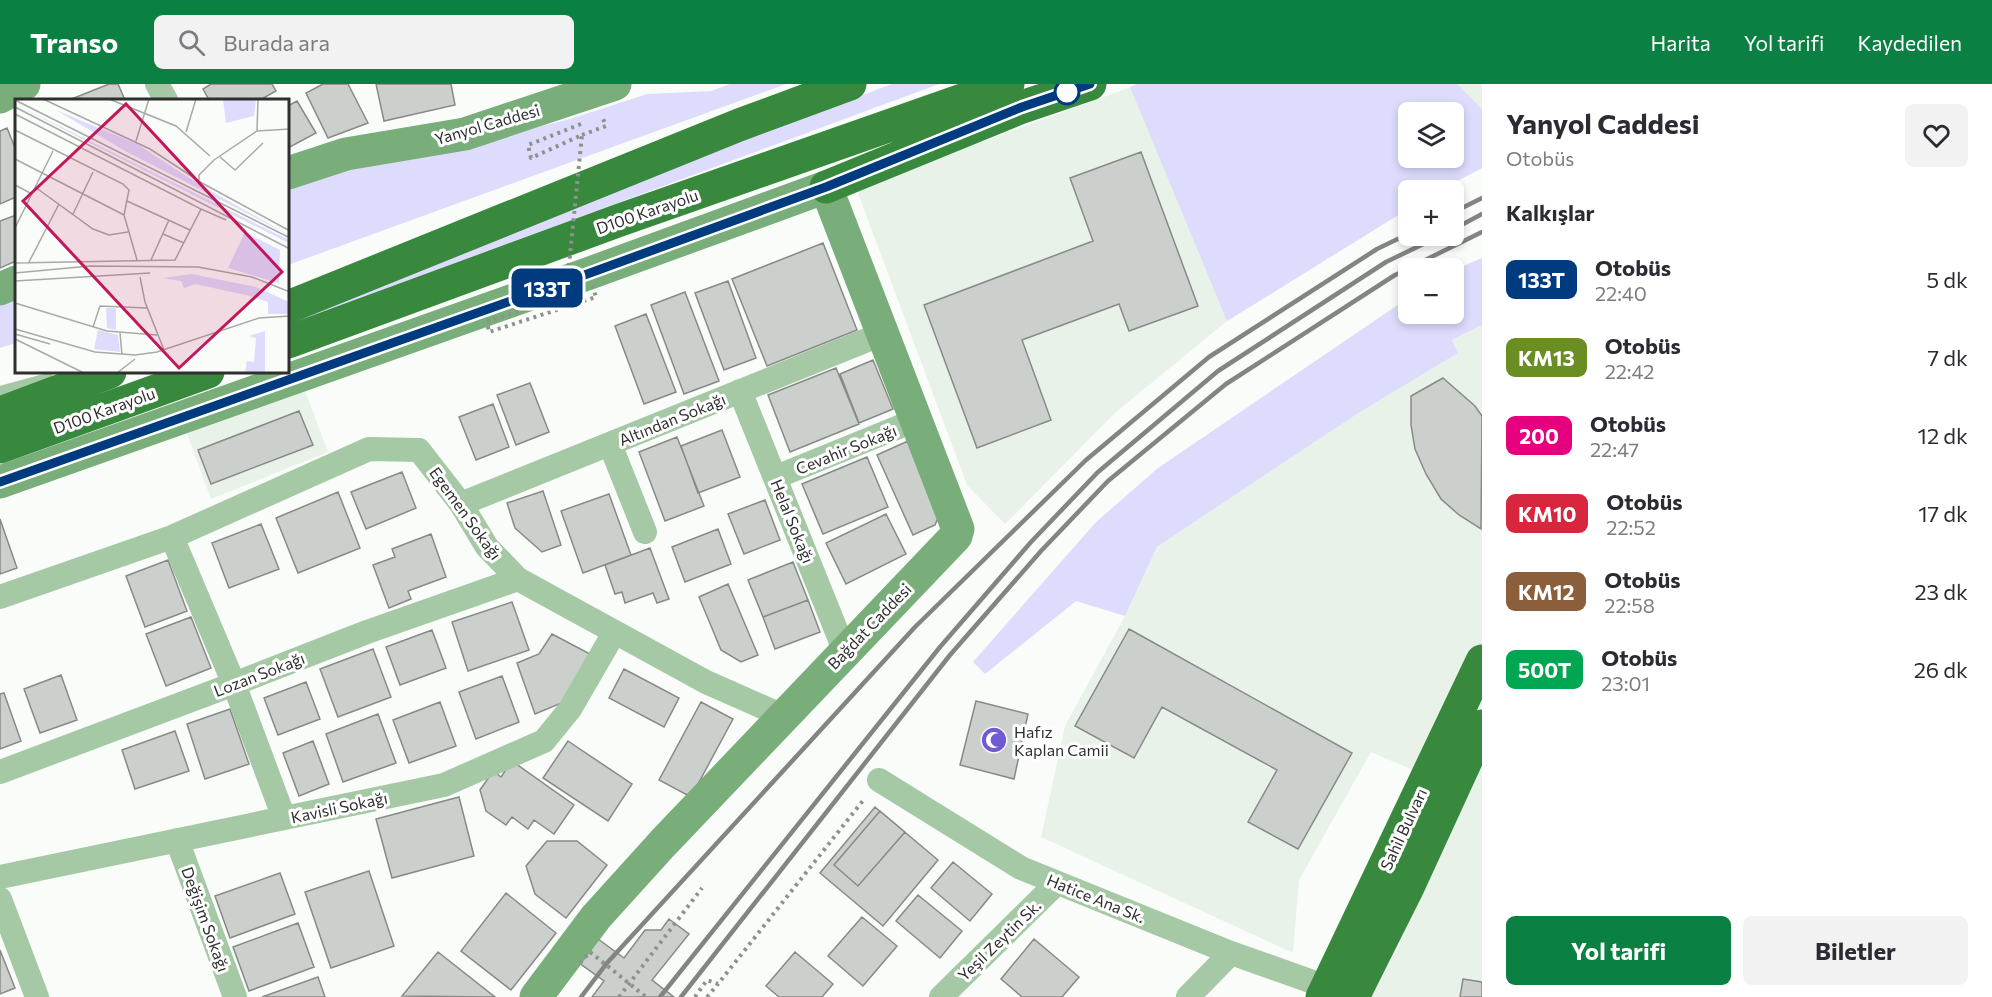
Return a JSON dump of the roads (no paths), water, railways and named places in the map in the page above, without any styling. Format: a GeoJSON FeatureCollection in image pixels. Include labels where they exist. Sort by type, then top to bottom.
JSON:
{"type":"FeatureCollection","features":[{"type":"Feature","properties":{"kind":"highway"},"geometry":{"type":"LineString","coordinates":[[290,306],[740,124],[850,84]]}},
{"type":"Feature","properties":{"kind":"highway","name":"D100 Karayolu"},"geometry":{"type":"LineString","coordinates":[[290,341],[620,220],[1008,84]]}},
{"type":"Feature","properties":{"kind":"highway"},"geometry":{"type":"LineString","coordinates":[[826,187],[1022,107],[1090,84]]}},
{"type":"Feature","properties":{"kind":"highway","name":"D100 Karayolu"},"geometry":{"type":"LineString","coordinates":[[0,413],[105,374]]}},
{"type":"Feature","properties":{"kind":"highway","name":"D100 Karayolu"},"geometry":{"type":"LineString","coordinates":[[0,447],[202,374]]}},
{"type":"Feature","properties":{"kind":"highway","name":"Sahil Bulvarı"},"geometry":{"type":"LineString","coordinates":[[1334,994],[1482,661]]}},
{"type":"Feature","properties":{"kind":"highway","name":"Sahil Bulvarı"},"geometry":{"type":"LineString","coordinates":[[1334,994],[1408,887],[1482,726]]}},
{"type":"Feature","properties":{"kind":"street"},"geometry":{"type":"LineString","coordinates":[[0,97],[24,84]]}},
{"type":"Feature","properties":{"kind":"street"},"geometry":{"type":"LineString","coordinates":[[157,84],[165,99]]}},
{"type":"Feature","properties":{"kind":"street","name":"Yanyol Caddesi"},"geometry":{"type":"LineString","coordinates":[[290,172],[346,154],[465,134],[613,84]]}},
{"type":"Feature","properties":{"kind":"street"},"geometry":{"type":"LineString","coordinates":[[0,482],[826,187]]}},
{"type":"Feature","properties":{"kind":"street","name":"Bağdat Caddesi"},"geometry":{"type":"LineString","coordinates":[[536,997],[596,917],[783,716],[956,536],[958,529],[826,187]]}},
{"type":"Feature","properties":{"kind":"street"},"geometry":{"type":"LineString","coordinates":[[0,289],[15,282]]}},
{"type":"Feature","properties":{"kind":"street","name":"Altından Sokağı"},"geometry":{"type":"LineString","coordinates":[[461,504],[882,334]]}},
{"type":"Feature","properties":{"kind":"street","name":"Helal Sokağı"},"geometry":{"type":"LineString","coordinates":[[740,391],[845,651]]}},
{"type":"Feature","properties":{"kind":"street","name":"Cevahir Sokağı"},"geometry":{"type":"LineString","coordinates":[[776,477],[916,420]]}},
{"type":"Feature","properties":{"kind":"street"},"geometry":{"type":"LineString","coordinates":[[610,444],[645,532]]}},
{"type":"Feature","properties":{"kind":"street","name":"Egemen Sokağı"},"geometry":{"type":"LineString","coordinates":[[0,597],[172,537],[369,448],[419,450],[461,504],[487,547],[518,579],[706,682],[783,716]]}},
{"type":"Feature","properties":{"kind":"street"},"geometry":{"type":"LineString","coordinates":[[172,537],[234,684],[285,818]]}},
{"type":"Feature","properties":{"kind":"street","name":"Lozan Sokağı"},"geometry":{"type":"LineString","coordinates":[[0,772],[367,632],[518,579]]}},
{"type":"Feature","properties":{"kind":"street","name":"Kavisli Sokağı"},"geometry":{"type":"LineString","coordinates":[[0,877],[444,785],[544,741],[570,709],[614,633]]}},
{"type":"Feature","properties":{"kind":"street","name":"Hatice Ana Sk."},"geometry":{"type":"LineString","coordinates":[[879,780],[1021,868],[1334,994]]}},
{"type":"Feature","properties":{"kind":"street","name":"Değişim Sokağı"},"geometry":{"type":"LineString","coordinates":[[177,840],[235,997]]}},
{"type":"Feature","properties":{"kind":"street","name":"Yeşil Zeytin Sk."},"geometry":{"type":"LineString","coordinates":[[941,997],[1057,883]]}},
{"type":"Feature","properties":{"kind":"street"},"geometry":{"type":"LineString","coordinates":[[0,898],[5,927],[37,997]]}},
{"type":"Feature","properties":{"kind":"street"},"geometry":{"type":"LineString","coordinates":[[1188,997],[1231,953]]}},
{"type":"Feature","properties":{"kind":"lane"},"geometry":{"type":"LineString","coordinates":[[0,392],[64,375]]}},
{"type":"Feature","properties":{"kind":"railway"},"geometry":{"type":"LineString","coordinates":[[1464,207],[1482,198]]}},
{"type":"Feature","properties":{"kind":"railway"},"geometry":{"type":"LineString","coordinates":[[1464,224],[1482,214]]}},
{"type":"Feature","properties":{"kind":"railway"},"geometry":{"type":"LineString","coordinates":[[1429,258],[1482,232]]}},
{"type":"Feature","properties":{"kind":"railway"},"geometry":{"type":"LineString","coordinates":[[581,997],[607,963],[915,627],[1086,460],[1209,357],[1377,249],[1398,239]]}},
{"type":"Feature","properties":{"kind":"railway"},"geometry":{"type":"LineString","coordinates":[[660,997],[940,647],[1031,542],[1098,472],[1218,371],[1386,262],[1419,246]]}},
{"type":"Feature","properties":{"kind":"railway"},"geometry":{"type":"LineString","coordinates":[[681,997],[950,655],[1041,551],[1108,481],[1226,384],[1398,274]]}},
{"type":"Feature","properties":{"kind":"place","name":"Hafız Kaplan Camii"},"geometry":{"type":"Point","coordinates":[994,740]}}]}
